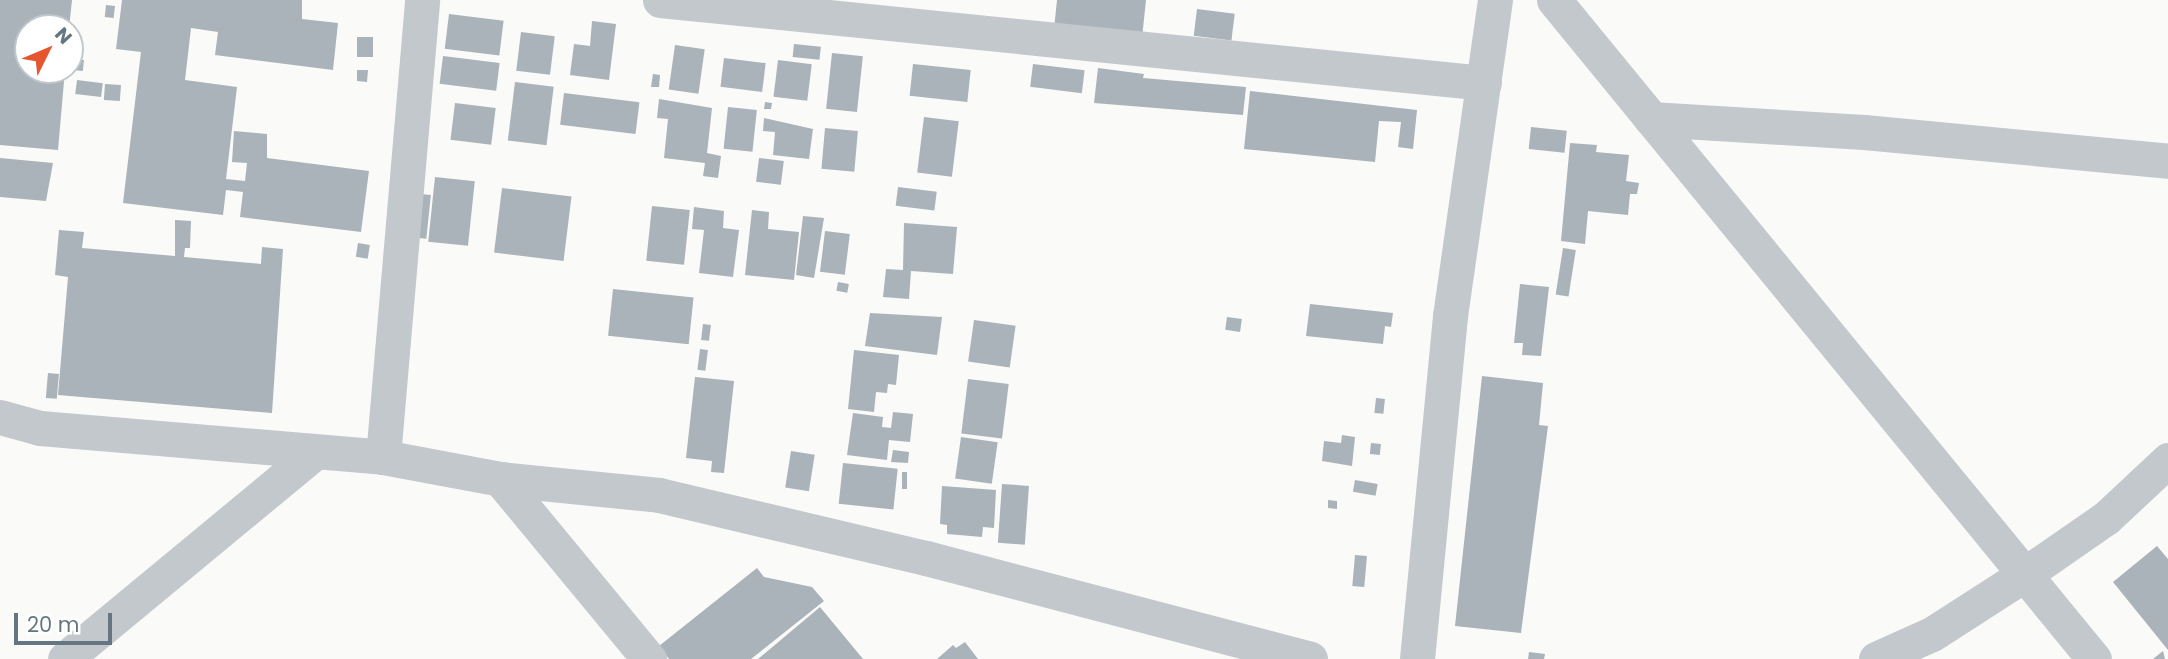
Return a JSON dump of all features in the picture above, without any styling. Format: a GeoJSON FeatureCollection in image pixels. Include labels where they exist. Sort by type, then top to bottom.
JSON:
{"type":"FeatureCollection","features":[{"type":"Feature","properties":{"kind":"street"},"geometry":{"type":"LineString","coordinates":[[383,457],[422,0]]}},
{"type":"Feature","properties":{"kind":"street"},"geometry":{"type":"LineString","coordinates":[[660,0],[1484,83]]}},
{"type":"Feature","properties":{"kind":"street"},"geometry":{"type":"LineString","coordinates":[[1417,659],[1450,316],[1496,0]]}},
{"type":"Feature","properties":{"kind":"street"},"geometry":{"type":"LineString","coordinates":[[1553,0],[2094,659]]}},
{"type":"Feature","properties":{"kind":"street"},"geometry":{"type":"LineString","coordinates":[[1651,119],[1864,132],[2168,161]]}},
{"type":"Feature","properties":{"kind":"street"},"geometry":{"type":"LineString","coordinates":[[0,417],[40,428],[313,454],[383,457],[500,479],[659,495],[926,558],[1310,659]]}},
{"type":"Feature","properties":{"kind":"street"},"geometry":{"type":"LineString","coordinates":[[65,659],[313,454]]}},
{"type":"Feature","properties":{"kind":"street"},"geometry":{"type":"LineString","coordinates":[[1876,659],[1932,634],[2025,574],[2106,518],[2168,460]]}},
{"type":"Feature","properties":{"kind":"street"},"geometry":{"type":"LineString","coordinates":[[500,479],[649,659]]}},
{"type":"Feature","properties":{"kind":"building"},"geometry":{"type":"Polygon","coordinates":[[[0,0],[72,0],[70,14],[14,14],[14,84],[64,84],[58,150],[0,145],[0,0]]]}},
{"type":"Feature","properties":{"kind":"building"},"geometry":{"type":"Polygon","coordinates":[[[122,0],[302,0],[302,19],[338,23],[333,70],[215,55],[218,32],[191,28],[185,80],[237,87],[226,179],[245,181],[247,163],[232,162],[234,131],[267,134],[267,158],[369,171],[361,232],[240,217],[243,192],[226,190],[223,215],[123,203],[141,52],[116,49],[122,0]]]}},
{"type":"Feature","properties":{"kind":"building"},"geometry":{"type":"Polygon","coordinates":[[[1057,0],[1146,0],[1142,38],[1054,29],[1057,0]]]}},
{"type":"Feature","properties":{"kind":"building"},"geometry":{"type":"Polygon","coordinates":[[[106,5],[115,6],[114,18],[105,17],[106,5]]]}},
{"type":"Feature","properties":{"kind":"building"},"geometry":{"type":"Polygon","coordinates":[[[1197,9],[1235,14],[1231,40],[1194,36],[1197,9]]]}},
{"type":"Feature","properties":{"kind":"building"},"geometry":{"type":"Polygon","coordinates":[[[449,14],[504,21],[499,55],[445,49],[449,14]]]}},
{"type":"Feature","properties":{"kind":"building"},"geometry":{"type":"Polygon","coordinates":[[[592,21],[616,24],[609,80],[570,75],[574,44],[590,46],[592,21]]]}},
{"type":"Feature","properties":{"kind":"building"},"geometry":{"type":"Polygon","coordinates":[[[521,32],[555,36],[550,75],[516,71],[521,32]]]}},
{"type":"Feature","properties":{"kind":"building"},"geometry":{"type":"Polygon","coordinates":[[[357,37],[373,37],[373,57],[357,57],[357,37]]]}},
{"type":"Feature","properties":{"kind":"building"},"geometry":{"type":"Polygon","coordinates":[[[794,44],[821,47],[819,60],[793,57],[794,44]]]}},
{"type":"Feature","properties":{"kind":"building"},"geometry":{"type":"Polygon","coordinates":[[[675,45],[705,49],[698,94],[669,90],[675,45]]]}},
{"type":"Feature","properties":{"kind":"building"},"geometry":{"type":"Polygon","coordinates":[[[832,53],[863,56],[857,112],[826,109],[832,53]]]}},
{"type":"Feature","properties":{"kind":"building"},"geometry":{"type":"Polygon","coordinates":[[[443,56],[500,63],[496,91],[440,84],[443,56]]]}},
{"type":"Feature","properties":{"kind":"building"},"geometry":{"type":"Polygon","coordinates":[[[724,58],[766,63],[762,92],[720,87],[724,58]]]}},
{"type":"Feature","properties":{"kind":"building"},"geometry":{"type":"Polygon","coordinates":[[[778,60],[812,64],[807,101],[773,97],[778,60]]]}},
{"type":"Feature","properties":{"kind":"building"},"geometry":{"type":"Polygon","coordinates":[[[913,64],[971,70],[967,102],[910,96],[913,64]]]}},
{"type":"Feature","properties":{"kind":"building"},"geometry":{"type":"Polygon","coordinates":[[[1033,64],[1085,70],[1082,93],[1030,87],[1033,64]]]}},
{"type":"Feature","properties":{"kind":"building"},"geometry":{"type":"Polygon","coordinates":[[[1098,68],[1144,74],[1143,78],[1246,87],[1243,115],[1094,103],[1098,68]]]}},
{"type":"Feature","properties":{"kind":"building"},"geometry":{"type":"Polygon","coordinates":[[[357,70],[368,70],[367,82],[357,81],[357,70]]]}},
{"type":"Feature","properties":{"kind":"building"},"geometry":{"type":"Polygon","coordinates":[[[653,74],[660,75],[659,87],[651,87],[653,74]]]}},
{"type":"Feature","properties":{"kind":"building"},"geometry":{"type":"Polygon","coordinates":[[[84,81],[103,83],[101,97],[75,94],[77,84],[84,84],[84,81]]]}},
{"type":"Feature","properties":{"kind":"building"},"geometry":{"type":"Polygon","coordinates":[[[515,82],[554,87],[547,145],[508,141],[515,82]]]}},
{"type":"Feature","properties":{"kind":"building"},"geometry":{"type":"Polygon","coordinates":[[[105,84],[121,85],[120,101],[104,100],[105,84]]]}},
{"type":"Feature","properties":{"kind":"building"},"geometry":{"type":"Polygon","coordinates":[[[1250,91],[1417,110],[1413,149],[1398,147],[1401,122],[1379,121],[1375,162],[1244,149],[1250,91]]]}},
{"type":"Feature","properties":{"kind":"building"},"geometry":{"type":"Polygon","coordinates":[[[564,93],[639,102],[636,134],[560,125],[564,93]]]}},
{"type":"Feature","properties":{"kind":"building"},"geometry":{"type":"Polygon","coordinates":[[[659,99],[712,108],[707,153],[721,156],[718,178],[703,176],[705,163],[664,158],[668,119],[657,118],[659,99]]]}},
{"type":"Feature","properties":{"kind":"building"},"geometry":{"type":"Polygon","coordinates":[[[765,102],[772,103],[771,109],[764,109],[765,102]]]}},
{"type":"Feature","properties":{"kind":"building"},"geometry":{"type":"Polygon","coordinates":[[[455,103],[496,108],[491,145],[450,140],[455,103]]]}},
{"type":"Feature","properties":{"kind":"building"},"geometry":{"type":"Polygon","coordinates":[[[728,107],[757,110],[752,152],[724,149],[728,107]]]}},
{"type":"Feature","properties":{"kind":"building"},"geometry":{"type":"Polygon","coordinates":[[[924,117],[959,121],[952,177],[917,173],[924,117]]]}},
{"type":"Feature","properties":{"kind":"building"},"geometry":{"type":"Polygon","coordinates":[[[764,118],[813,129],[809,159],[773,155],[775,132],[763,131],[764,118]]]}},
{"type":"Feature","properties":{"kind":"building"},"geometry":{"type":"Polygon","coordinates":[[[1531,127],[1567,131],[1565,153],[1529,149],[1531,127]]]}},
{"type":"Feature","properties":{"kind":"building"},"geometry":{"type":"Polygon","coordinates":[[[825,128],[858,131],[854,172],[821,169],[825,128]]]}},
{"type":"Feature","properties":{"kind":"building"},"geometry":{"type":"Polygon","coordinates":[[[1570,143],[1597,145],[1596,152],[1629,155],[1626,181],[1639,183],[1637,194],[1630,194],[1628,215],[1588,211],[1585,244],[1561,241],[1570,143]]]}},
{"type":"Feature","properties":{"kind":"building"},"geometry":{"type":"Polygon","coordinates":[[[0,158],[53,163],[46,201],[0,197],[0,158]]]}},
{"type":"Feature","properties":{"kind":"building"},"geometry":{"type":"Polygon","coordinates":[[[759,158],[784,161],[781,185],[756,182],[759,158]]]}},
{"type":"Feature","properties":{"kind":"building"},"geometry":{"type":"Polygon","coordinates":[[[435,177],[475,181],[468,246],[428,242],[435,177]]]}},
{"type":"Feature","properties":{"kind":"building"},"geometry":{"type":"Polygon","coordinates":[[[898,187],[937,192],[934,211],[896,206],[898,187]]]}},
{"type":"Feature","properties":{"kind":"building"},"geometry":{"type":"Polygon","coordinates":[[[502,188],[571,197],[564,261],[494,253],[502,188]]]}},
{"type":"Feature","properties":{"kind":"building"},"geometry":{"type":"Polygon","coordinates":[[[411,193],[431,195],[426,239],[406,237],[411,193]]]}},
{"type":"Feature","properties":{"kind":"building"},"geometry":{"type":"Polygon","coordinates":[[[652,206],[690,210],[684,265],[646,261],[652,206]]]}},
{"type":"Feature","properties":{"kind":"building"},"geometry":{"type":"Polygon","coordinates":[[[694,207],[724,211],[723,228],[739,230],[733,277],[699,273],[704,230],[692,229],[694,207]]]}},
{"type":"Feature","properties":{"kind":"building"},"geometry":{"type":"Polygon","coordinates":[[[752,210],[769,212],[768,229],[799,232],[794,280],[745,275],[752,210]]]}},
{"type":"Feature","properties":{"kind":"building"},"geometry":{"type":"Polygon","coordinates":[[[803,216],[824,218],[814,278],[796,275],[803,216]]]}},
{"type":"Feature","properties":{"kind":"building"},"geometry":{"type":"Polygon","coordinates":[[[175,220],[191,221],[190,248],[185,248],[184,257],[261,264],[262,247],[283,249],[272,413],[58,395],[68,277],[55,275],[59,230],[84,232],[82,248],[175,256],[175,220]]]}},
{"type":"Feature","properties":{"kind":"building"},"geometry":{"type":"Polygon","coordinates":[[[904,223],[957,227],[953,274],[911,271],[909,299],[883,297],[886,269],[903,270],[904,223]]]}},
{"type":"Feature","properties":{"kind":"building"},"geometry":{"type":"Polygon","coordinates":[[[825,231],[850,234],[845,275],[820,272],[825,231]]]}},
{"type":"Feature","properties":{"kind":"building"},"geometry":{"type":"Polygon","coordinates":[[[358,243],[370,245],[368,259],[356,257],[358,243]]]}},
{"type":"Feature","properties":{"kind":"building"},"geometry":{"type":"Polygon","coordinates":[[[1563,248],[1576,250],[1568,296],[1556,294],[1563,248]]]}},
{"type":"Feature","properties":{"kind":"building"},"geometry":{"type":"Polygon","coordinates":[[[838,282],[849,284],[847,293],[836,291],[838,282]]]}},
{"type":"Feature","properties":{"kind":"building"},"geometry":{"type":"Polygon","coordinates":[[[1520,284],[1549,287],[1541,356],[1522,355],[1523,343],[1514,343],[1520,284]]]}},
{"type":"Feature","properties":{"kind":"building"},"geometry":{"type":"Polygon","coordinates":[[[613,289],[694,297],[689,344],[608,336],[613,289]]]}},
{"type":"Feature","properties":{"kind":"building"},"geometry":{"type":"Polygon","coordinates":[[[1310,304],[1393,313],[1391,327],[1385,326],[1383,344],[1306,336],[1310,304]]]}},
{"type":"Feature","properties":{"kind":"building"},"geometry":{"type":"Polygon","coordinates":[[[870,313],[942,317],[937,355],[865,346],[870,313]]]}},
{"type":"Feature","properties":{"kind":"building"},"geometry":{"type":"Polygon","coordinates":[[[1227,317],[1242,319],[1240,332],[1225,330],[1227,317]]]}},
{"type":"Feature","properties":{"kind":"building"},"geometry":{"type":"Polygon","coordinates":[[[974,320],[1016,326],[1010,367],[968,362],[974,320]]]}},
{"type":"Feature","properties":{"kind":"building"},"geometry":{"type":"Polygon","coordinates":[[[703,324],[711,325],[709,341],[701,340],[703,324]]]}},
{"type":"Feature","properties":{"kind":"building"},"geometry":{"type":"Polygon","coordinates":[[[700,349],[708,350],[705,371],[697,370],[700,349]]]}},
{"type":"Feature","properties":{"kind":"building"},"geometry":{"type":"Polygon","coordinates":[[[854,350],[899,355],[896,385],[888,384],[887,393],[876,392],[874,412],[848,409],[854,350]]]}},
{"type":"Feature","properties":{"kind":"building"},"geometry":{"type":"Polygon","coordinates":[[[48,373],[59,374],[57,399],[46,398],[48,373]]]}},
{"type":"Feature","properties":{"kind":"building"},"geometry":{"type":"Polygon","coordinates":[[[1482,376],[1543,383],[1539,425],[1548,426],[1521,633],[1455,626],[1482,376]]]}},
{"type":"Feature","properties":{"kind":"building"},"geometry":{"type":"Polygon","coordinates":[[[695,377],[734,381],[724,473],[711,472],[712,461],[686,458],[695,377]]]}},
{"type":"Feature","properties":{"kind":"building"},"geometry":{"type":"Polygon","coordinates":[[[968,379],[1009,384],[1002,439],[961,434],[968,379]]]}},
{"type":"Feature","properties":{"kind":"building"},"geometry":{"type":"Polygon","coordinates":[[[1376,398],[1385,399],[1383,414],[1374,413],[1376,398]]]}},
{"type":"Feature","properties":{"kind":"building"},"geometry":{"type":"Polygon","coordinates":[[[893,412],[913,414],[910,442],[889,440],[887,460],[847,455],[853,413],[883,417],[882,427],[891,428],[893,412]]]}},
{"type":"Feature","properties":{"kind":"building"},"geometry":{"type":"Polygon","coordinates":[[[1342,435],[1355,437],[1352,466],[1322,461],[1324,441],[1341,443],[1342,435]]]}},
{"type":"Feature","properties":{"kind":"building"},"geometry":{"type":"Polygon","coordinates":[[[961,437],[998,442],[992,484],[955,479],[961,437]]]}},
{"type":"Feature","properties":{"kind":"building"},"geometry":{"type":"Polygon","coordinates":[[[1371,443],[1381,444],[1380,455],[1370,454],[1371,443]]]}},
{"type":"Feature","properties":{"kind":"building"},"geometry":{"type":"Polygon","coordinates":[[[893,450],[909,452],[908,463],[891,462],[893,450]]]}},
{"type":"Feature","properties":{"kind":"building"},"geometry":{"type":"Polygon","coordinates":[[[791,451],[815,455],[809,491],[785,488],[791,451]]]}},
{"type":"Feature","properties":{"kind":"building"},"geometry":{"type":"Polygon","coordinates":[[[843,463],[898,469],[893,510],[839,504],[843,463]]]}},
{"type":"Feature","properties":{"kind":"building"},"geometry":{"type":"Polygon","coordinates":[[[902,472],[907,472],[907,489],[902,489],[902,472]]]}},
{"type":"Feature","properties":{"kind":"building"},"geometry":{"type":"Polygon","coordinates":[[[1355,480],[1378,484],[1376,496],[1353,492],[1355,480]]]}},
{"type":"Feature","properties":{"kind":"building"},"geometry":{"type":"Polygon","coordinates":[[[1002,484],[1029,486],[1025,545],[998,543],[1002,484]]]}},
{"type":"Feature","properties":{"kind":"building"},"geometry":{"type":"Polygon","coordinates":[[[942,486],[996,490],[994,528],[983,527],[982,537],[947,534],[947,525],[940,524],[942,486]]]}},
{"type":"Feature","properties":{"kind":"building"},"geometry":{"type":"Polygon","coordinates":[[[1328,500],[1337,501],[1337,509],[1328,508],[1328,500]]]}},
{"type":"Feature","properties":{"kind":"building"},"geometry":{"type":"Polygon","coordinates":[[[2157,546],[2168,559],[2168,650],[2113,582],[2157,546]]]}},
{"type":"Feature","properties":{"kind":"building"},"geometry":{"type":"Polygon","coordinates":[[[1355,555],[1367,556],[1364,587],[1352,586],[1355,555]]]}},
{"type":"Feature","properties":{"kind":"building"},"geometry":{"type":"Polygon","coordinates":[[[757,568],[764,577],[812,587],[824,601],[751,659],[669,659],[659,646],[757,568]]]}},
{"type":"Feature","properties":{"kind":"building"},"geometry":{"type":"Polygon","coordinates":[[[820,607],[863,659],[758,659],[820,607]]]}},
{"type":"Feature","properties":{"kind":"building"},"geometry":{"type":"Polygon","coordinates":[[[965,642],[978,659],[937,659],[953,645],[956,648],[965,642]]]}},
{"type":"Feature","properties":{"kind":"building"},"geometry":{"type":"Polygon","coordinates":[[[2163,651],[2165,659],[2153,659],[2163,651]]]}},
{"type":"Feature","properties":{"kind":"building"},"geometry":{"type":"Polygon","coordinates":[[[1529,652],[1545,654],[1544,659],[1528,659],[1529,652]]]}}]}
